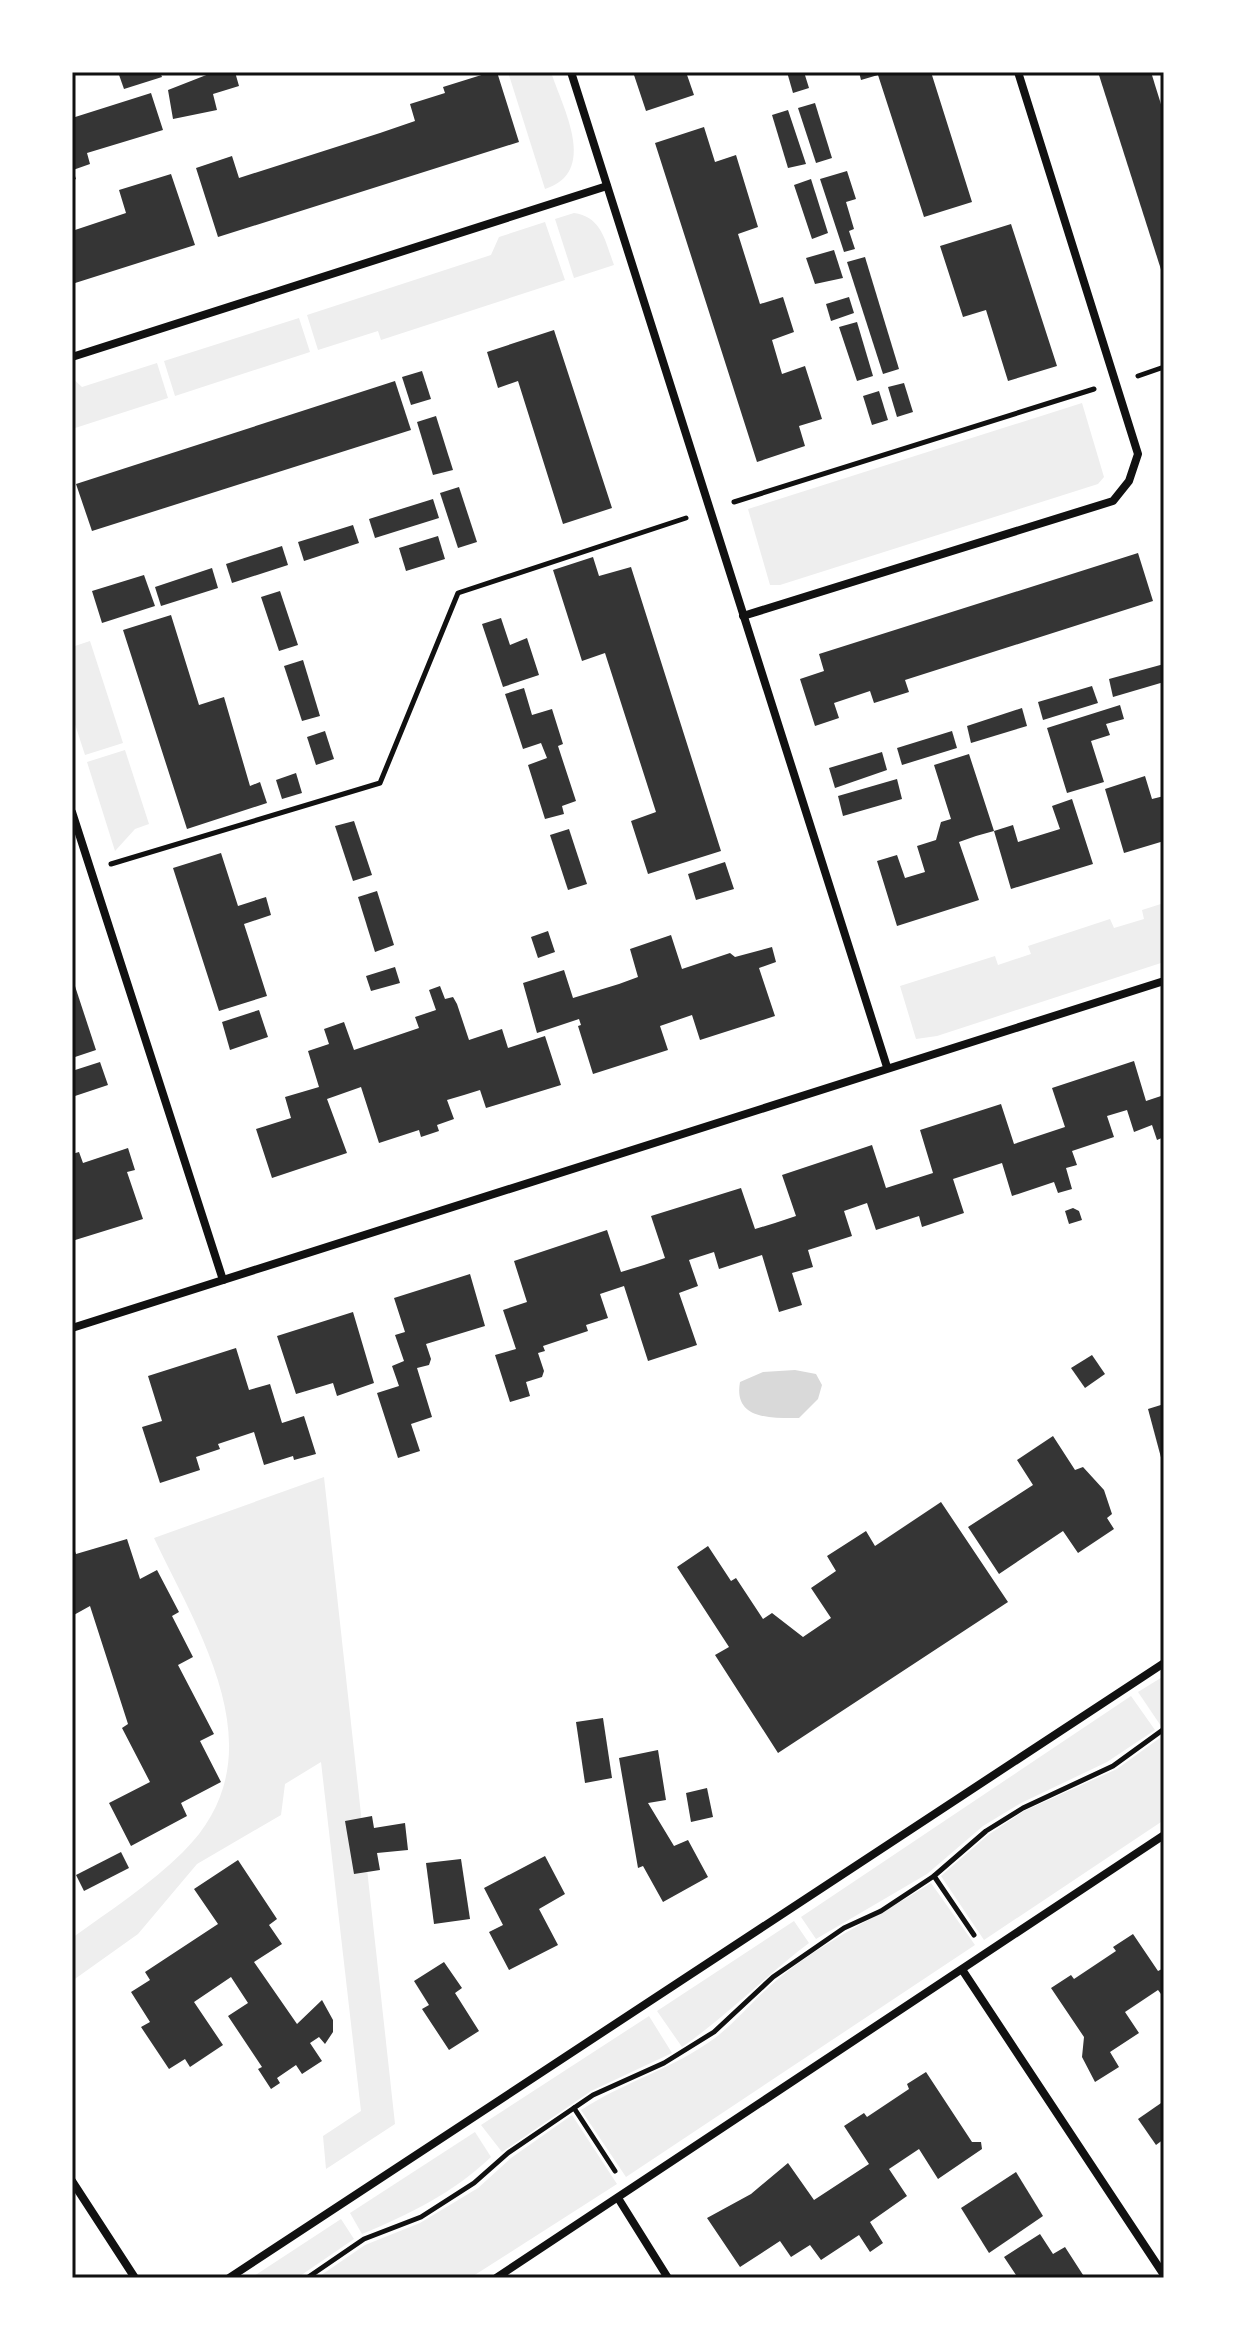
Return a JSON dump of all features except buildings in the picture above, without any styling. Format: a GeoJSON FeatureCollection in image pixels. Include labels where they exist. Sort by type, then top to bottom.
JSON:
{"type":"FeatureCollection","features":[{"type":"Feature","properties":{"kind":"street"},"geometry":{"type":"LineString","coordinates":[[571,72],[887,1067]]}},
{"type":"Feature","properties":{"kind":"street"},"geometry":{"type":"LineString","coordinates":[[743,616],[1113,501],[1129,481],[1138,454],[1018,72]]}},
{"type":"Feature","properties":{"kind":"street"},"geometry":{"type":"LineString","coordinates":[[72,357],[607,186]]}},
{"type":"Feature","properties":{"kind":"street"},"geometry":{"type":"LineString","coordinates":[[72,812],[223,1280]]}},
{"type":"Feature","properties":{"kind":"street"},"geometry":{"type":"LineString","coordinates":[[72,1328],[1164,981]]}},
{"type":"Feature","properties":{"kind":"street"},"geometry":{"type":"LineString","coordinates":[[229,2278],[1164,1663]]}},
{"type":"Feature","properties":{"kind":"street"},"geometry":{"type":"LineString","coordinates":[[496,2278],[1164,1835]]}},
{"type":"Feature","properties":{"kind":"street"},"geometry":{"type":"LineString","coordinates":[[963,1971],[1164,2275]]}},
{"type":"Feature","properties":{"kind":"street"},"geometry":{"type":"LineString","coordinates":[[72,2181],[135,2278]]}},
{"type":"Feature","properties":{"kind":"street"},"geometry":{"type":"LineString","coordinates":[[618,2198],[668,2278]]}},
{"type":"Feature","properties":{"kind":"path"},"geometry":{"type":"LineString","coordinates":[[91,870],[380,783],[458,593],[710,510],[1116,383]]}},
{"type":"Feature","properties":{"kind":"path"},"geometry":{"type":"LineString","coordinates":[[307,2278],[364,2239],[421,2217],[474,2183],[508,2153],[574,2108],[664,2063],[714,2032],[773,1977],[818,1945],[881,1911],[934,1876],[986,1831],[1023,1808],[1113,1766],[1164,1729]]}},
{"type":"Feature","properties":{"kind":"path"},"geometry":{"type":"LineString","coordinates":[[934,1876],[987,1954]]}},
{"type":"Feature","properties":{"kind":"path"},"geometry":{"type":"LineString","coordinates":[[574,2108],[629,2192]]}},
{"type":"Feature","properties":{"kind":"shaded area"},"geometry":{"type":"Polygon","coordinates":[[[508,72],[551,72],[569,121],[574,154],[570,169],[561,181],[545,189],[508,72]]]}},
{"type":"Feature","properties":{"kind":"shaded area"},"geometry":{"type":"Polygon","coordinates":[[[574,213],[591,219],[597,225],[614,265],[574,278],[555,219],[574,213]]]}},
{"type":"Feature","properties":{"kind":"shaded area"},"geometry":{"type":"Polygon","coordinates":[[[545,222],[565,280],[381,340],[378,331],[318,350],[307,315],[491,255],[499,237],[545,222]]]}},
{"type":"Feature","properties":{"kind":"shaded area"},"geometry":{"type":"Polygon","coordinates":[[[299,318],[310,352],[175,396],[164,361],[299,318]]]}},
{"type":"Feature","properties":{"kind":"shaded area"},"geometry":{"type":"Polygon","coordinates":[[[157,363],[168,398],[72,429],[72,378],[82,387],[157,363]]]}},
{"type":"Feature","properties":{"kind":"shaded area"},"geometry":{"type":"Polygon","coordinates":[[[1082,403],[1104,477],[1098,484],[780,585],[770,585],[748,509],[1082,403]]]}},
{"type":"Feature","properties":{"kind":"shaded area"},"geometry":{"type":"Polygon","coordinates":[[[90,641],[123,743],[85,755],[72,715],[72,647],[90,641]]]}},
{"type":"Feature","properties":{"kind":"shaded area"},"geometry":{"type":"Polygon","coordinates":[[[125,750],[149,824],[135,829],[115,851],[87,762],[125,750]]]}},
{"type":"Feature","properties":{"kind":"shaded area"},"geometry":{"type":"Polygon","coordinates":[[[1164,903],[1164,962],[937,1036],[916,1039],[900,986],[995,956],[998,965],[1031,954],[1028,946],[1110,919],[1114,928],[1144,919],[1142,910],[1164,903]]]}},
{"type":"Feature","properties":{"kind":"shaded area"},"geometry":{"type":"Polygon","coordinates":[[[795,1370],[816,1374],[822,1385],[818,1399],[799,1418],[767,1417],[748,1410],[742,1404],[740,1382],[763,1372],[795,1370]]]}},
{"type":"Feature","properties":{"kind":"shaded area"},"geometry":{"type":"Polygon","coordinates":[[[324,1477],[395,2124],[326,2169],[323,2136],[361,2111],[321,1762],[285,1784],[281,1815],[197,1864],[138,1934],[72,1981],[72,1938],[143,1887],[183,1852],[212,1815],[226,1776],[229,1737],[222,1696],[192,1615],[154,1538],[324,1477]]]}},
{"type":"Feature","properties":{"kind":"shaded area"},"geometry":{"type":"Polygon","coordinates":[[[1164,1676],[1164,1723],[1161,1726],[1138,1692],[1164,1676]]]}},
{"type":"Feature","properties":{"kind":"shaded area"},"geometry":{"type":"Polygon","coordinates":[[[1131,1696],[1155,1730],[1107,1762],[1021,1803],[983,1826],[927,1874],[816,1939],[801,1917],[1131,1696]]]}},
{"type":"Feature","properties":{"kind":"shaded area"},"geometry":{"type":"Polygon","coordinates":[[[1164,1735],[1164,1820],[984,1940],[941,1876],[988,1835],[1024,1811],[1117,1769],[1164,1735]]]}},
{"type":"Feature","properties":{"kind":"shaded area"},"geometry":{"type":"Polygon","coordinates":[[[931,1883],[975,1945],[626,2177],[581,2110],[699,2049],[795,1966],[931,1883]]]}},
{"type":"Feature","properties":{"kind":"shaded area"},"geometry":{"type":"Polygon","coordinates":[[[794,1921],[809,1943],[682,2047],[657,2011],[794,1921]]]}},
{"type":"Feature","properties":{"kind":"shaded area"},"geometry":{"type":"Polygon","coordinates":[[[649,2016],[672,2053],[591,2091],[502,2152],[481,2125],[649,2016]]]}},
{"type":"Feature","properties":{"kind":"shaded area"},"geometry":{"type":"Polygon","coordinates":[[[572,2115],[617,2184],[470,2278],[317,2278],[365,2245],[420,2223],[478,2188],[511,2158],[572,2115]]]}},
{"type":"Feature","properties":{"kind":"shaded area"},"geometry":{"type":"Polygon","coordinates":[[[475,2132],[491,2157],[477,2170],[430,2202],[362,2234],[350,2213],[475,2132]]]}},
{"type":"Feature","properties":{"kind":"shaded area"},"geometry":{"type":"Polygon","coordinates":[[[341,2219],[354,2239],[297,2278],[251,2278],[341,2219]]]}}]}
